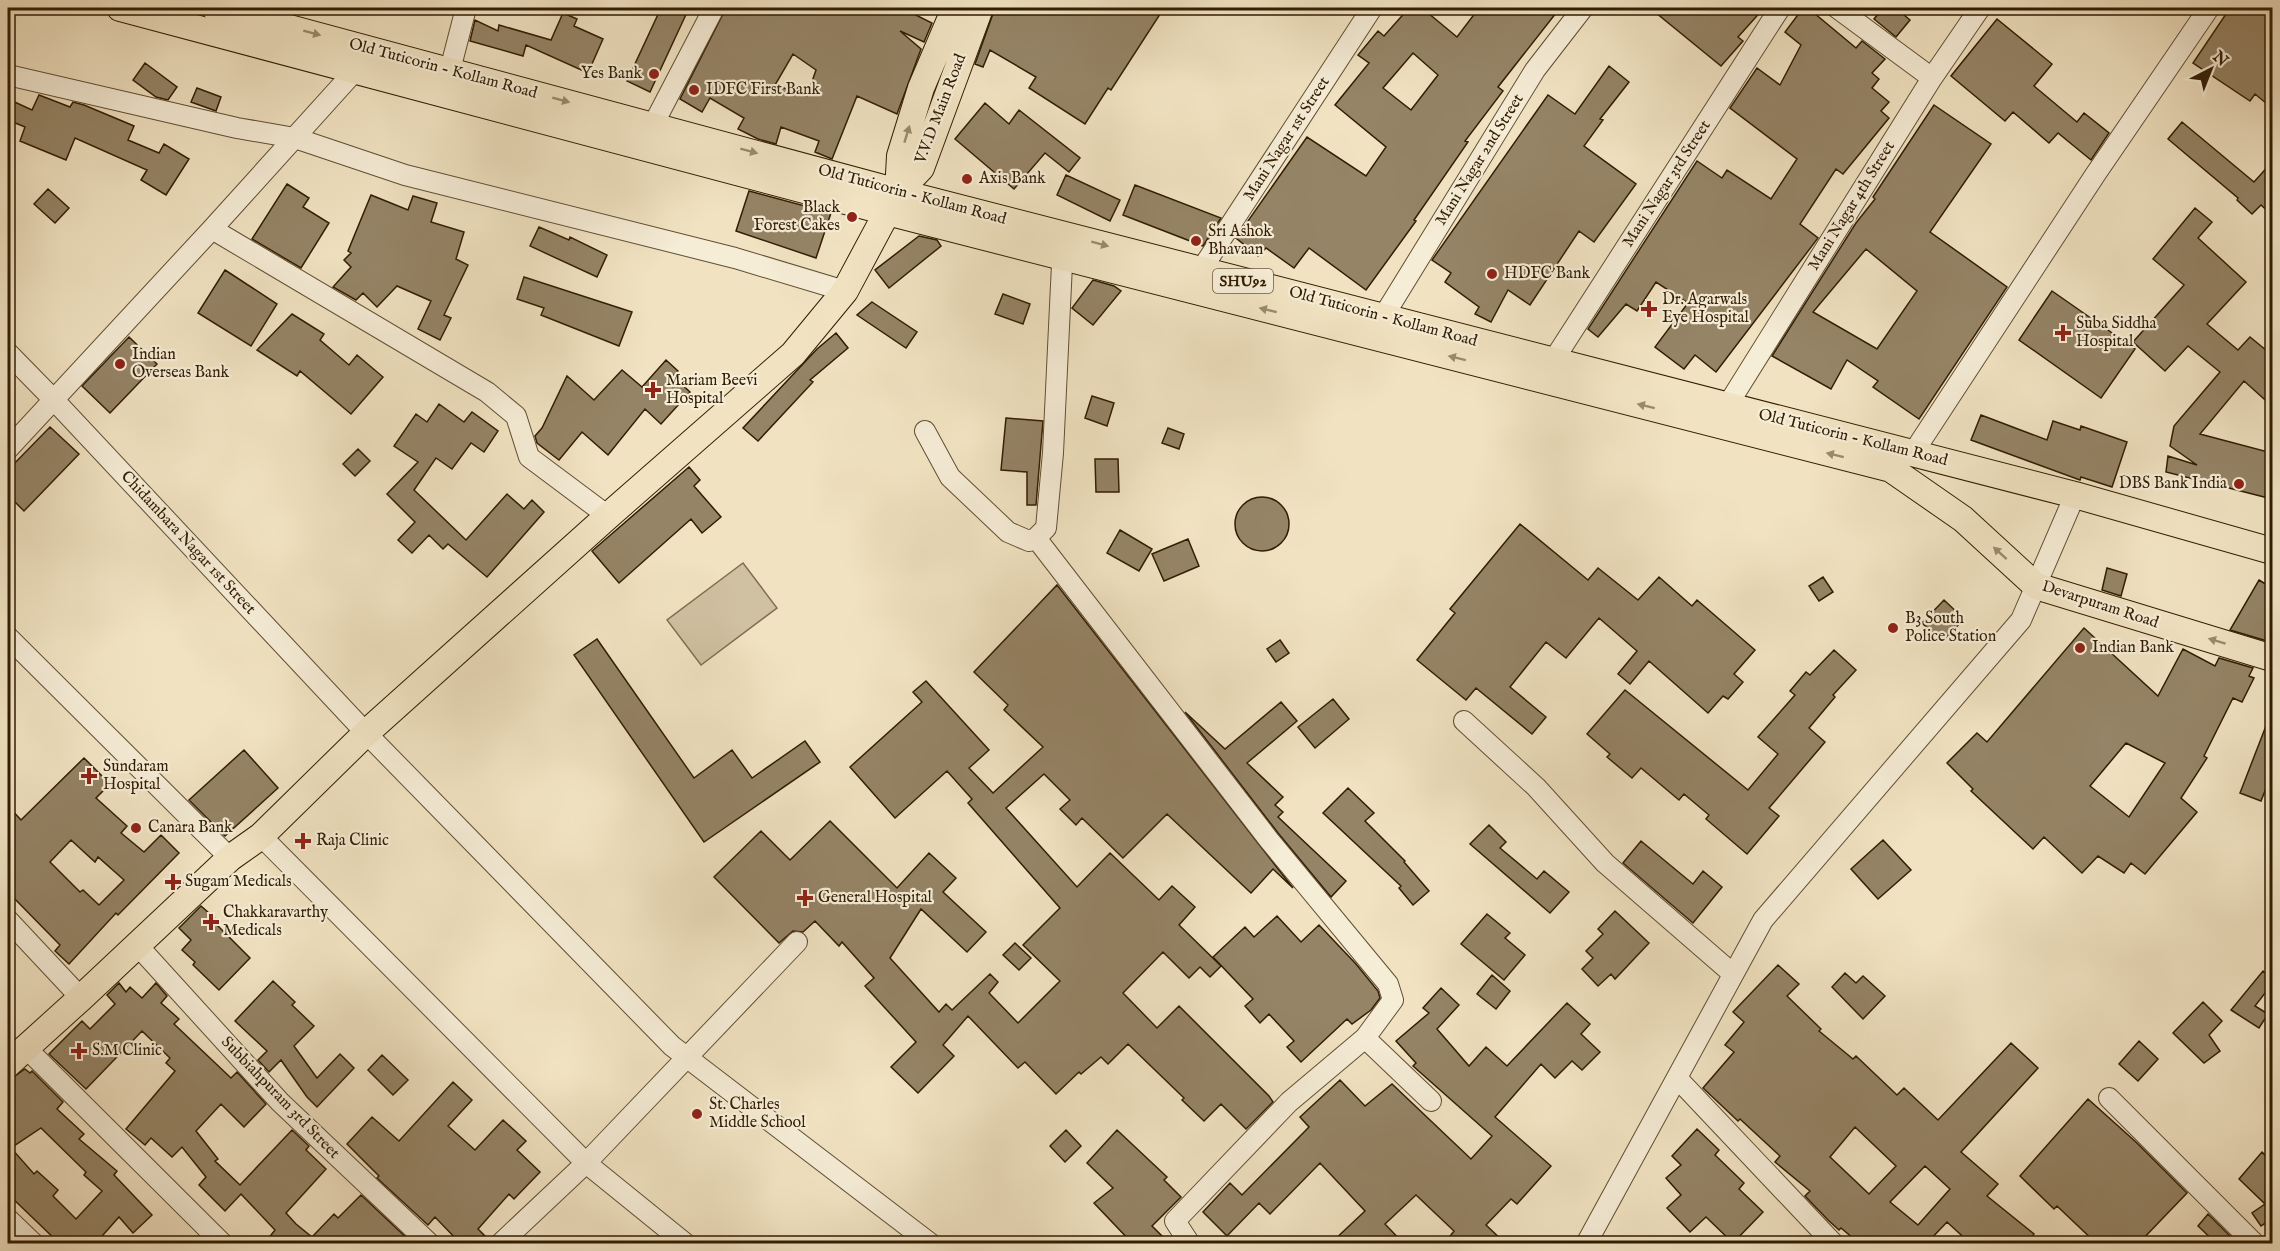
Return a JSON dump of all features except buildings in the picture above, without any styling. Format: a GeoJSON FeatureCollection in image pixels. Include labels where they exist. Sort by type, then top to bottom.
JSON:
{"type":"FeatureCollection","features":[{"type":"Feature","properties":{"kind":"main road"},"geometry":{"type":"LineString","coordinates":[[17,1056],[138,946],[230,858],[261,836],[366,734],[608,516],[793,354],[845,291],[893,202],[354,72],[120,8]]}},
{"type":"Feature","properties":{"kind":"main road","name":"Old Tuticorin - Kollam Road"},"geometry":{"type":"LineString","coordinates":[[215,8],[652,126],[893,202],[1063,246],[1202,270],[2075,495],[2272,551]]}},
{"type":"Feature","properties":{"kind":"main road","name":"V.V.D Main Road"},"geometry":{"type":"LineString","coordinates":[[893,202],[900,156],[910,122],[921,88],[955,8]]}},
{"type":"Feature","properties":{"kind":"main road","name":"V.V.D Main Road"},"geometry":{"type":"LineString","coordinates":[[893,202],[921,168],[980,8]]}},
{"type":"Feature","properties":{"kind":"main road","name":"Devarpuram Road"},"geometry":{"type":"LineString","coordinates":[[1063,246],[1891,469],[1963,519],[2036,586],[2272,658]]}},
{"type":"Feature","properties":{"kind":"street"},"geometry":{"type":"LineString","coordinates":[[450,70],[466,8]]}},
{"type":"Feature","properties":{"kind":"street"},"geometry":{"type":"LineString","coordinates":[[652,126],[714,8]]}},
{"type":"Feature","properties":{"kind":"street","name":"Mani Nagar 1st Street"},"geometry":{"type":"LineString","coordinates":[[1202,270],[1372,8]]}},
{"type":"Feature","properties":{"kind":"street","name":"Mani Nagar 2nd Street"},"geometry":{"type":"LineString","coordinates":[[1383,317],[1535,70],[1583,8]]}},
{"type":"Feature","properties":{"kind":"street","name":"Mani Nagar 3rd Street"},"geometry":{"type":"LineString","coordinates":[[1553,361],[1780,8]]}},
{"type":"Feature","properties":{"kind":"street"},"geometry":{"type":"LineString","coordinates":[[1837,8],[1932,78]]}},
{"type":"Feature","properties":{"kind":"street","name":"Mani Nagar 4th Street"},"geometry":{"type":"LineString","coordinates":[[1727,406],[1932,78],[1980,8]]}},
{"type":"Feature","properties":{"kind":"street"},"geometry":{"type":"LineString","coordinates":[[1913,453],[2095,175],[2209,8]]}},
{"type":"Feature","properties":{"kind":"street"},"geometry":{"type":"LineString","coordinates":[[8,448],[212,229],[374,50]]}},
{"type":"Feature","properties":{"kind":"street"},"geometry":{"type":"LineString","coordinates":[[8,75],[237,128],[295,138],[405,175],[735,258],[845,291]]}},
{"type":"Feature","properties":{"kind":"street"},"geometry":{"type":"LineString","coordinates":[[212,229],[487,392],[516,416],[529,457],[608,516]]}},
{"type":"Feature","properties":{"kind":"street"},"geometry":{"type":"LineString","coordinates":[[925,431],[950,477],[1008,532],[1029,541],[1036,538],[1046,528],[1051,482],[1063,246]]}},
{"type":"Feature","properties":{"kind":"street","name":"Chidambara Nagar 1st Street"},"geometry":{"type":"LineString","coordinates":[[8,353],[366,734],[672,1046],[923,1241]]}},
{"type":"Feature","properties":{"kind":"street"},"geometry":{"type":"LineString","coordinates":[[1586,1244],[1764,920],[2021,620],[2075,495]]}},
{"type":"Feature","properties":{"kind":"street"},"geometry":{"type":"LineString","coordinates":[[1036,538],[1269,840],[1388,984],[1393,999],[1365,1038],[1288,1102],[1175,1221],[1190,1244]]}},
{"type":"Feature","properties":{"kind":"street"},"geometry":{"type":"LineString","coordinates":[[8,637],[230,858]]}},
{"type":"Feature","properties":{"kind":"street"},"geometry":{"type":"LineString","coordinates":[[1464,721],[1536,787],[1605,863],[1733,974]]}},
{"type":"Feature","properties":{"kind":"street"},"geometry":{"type":"LineString","coordinates":[[261,836],[586,1164],[686,1244]]}},
{"type":"Feature","properties":{"kind":"street"},"geometry":{"type":"LineString","coordinates":[[8,920],[81,998]]}},
{"type":"Feature","properties":{"kind":"street"},"geometry":{"type":"LineString","coordinates":[[500,1244],[586,1164],[797,942]]}},
{"type":"Feature","properties":{"kind":"street","name":"Subbiahpuram 3rd Street"},"geometry":{"type":"LineString","coordinates":[[138,946],[280,1102],[430,1244]]}},
{"type":"Feature","properties":{"kind":"street"},"geometry":{"type":"LineString","coordinates":[[1365,1038],[1431,1101]]}},
{"type":"Feature","properties":{"kind":"street"},"geometry":{"type":"LineString","coordinates":[[17,1056],[223,1244]]}},
{"type":"Feature","properties":{"kind":"street"},"geometry":{"type":"LineString","coordinates":[[1677,1078],[1834,1244]]}},
{"type":"Feature","properties":{"kind":"street"},"geometry":{"type":"LineString","coordinates":[[2109,1098],[2255,1244]]}},
{"type":"Feature","properties":{"kind":"street"},"geometry":{"type":"LineString","coordinates":[[8,1219],[34,1244]]}},
{"type":"Feature","properties":{"kind":"shaded area"},"geometry":{"type":"Polygon","coordinates":[[[743,563],[777,608],[701,665],[667,620],[743,563]]]}},
{"type":"Feature","properties":{"kind":"place","name":"Yes Bank"},"geometry":{"type":"Point","coordinates":[654,74]}},
{"type":"Feature","properties":{"kind":"place","name":"IDFC First Bank"},"geometry":{"type":"Point","coordinates":[694,90]}},
{"type":"Feature","properties":{"kind":"place","name":"Axis Bank"},"geometry":{"type":"Point","coordinates":[967,179]}},
{"type":"Feature","properties":{"kind":"place","name":"Black Forest Cakes"},"geometry":{"type":"Point","coordinates":[852,217]}},
{"type":"Feature","properties":{"kind":"place","name":"Sri Ashok Bhavaan"},"geometry":{"type":"Point","coordinates":[1196,241]}},
{"type":"Feature","properties":{"kind":"place","name":"HDFC Bank"},"geometry":{"type":"Point","coordinates":[1492,274]}},
{"type":"Feature","properties":{"kind":"place","name":"Dr. Agarwals Eye Hospital"},"geometry":{"type":"Point","coordinates":[1649,309]}},
{"type":"Feature","properties":{"kind":"place","name":"Suba Siddha Hospital"},"geometry":{"type":"Point","coordinates":[2063,333]}},
{"type":"Feature","properties":{"kind":"place","name":"Indian Overseas Bank"},"geometry":{"type":"Point","coordinates":[120,364]}},
{"type":"Feature","properties":{"kind":"place","name":"Mariam Beevi Hospital"},"geometry":{"type":"Point","coordinates":[653,390]}},
{"type":"Feature","properties":{"kind":"place","name":"DBS Bank India"},"geometry":{"type":"Point","coordinates":[2239,484]}},
{"type":"Feature","properties":{"kind":"place","name":"B3 South Police Station"},"geometry":{"type":"Point","coordinates":[1893,628]}},
{"type":"Feature","properties":{"kind":"place","name":"Indian Bank"},"geometry":{"type":"Point","coordinates":[2080,648]}},
{"type":"Feature","properties":{"kind":"place","name":"Sundaram Hospital"},"geometry":{"type":"Point","coordinates":[89,776]}},
{"type":"Feature","properties":{"kind":"place","name":"Canara Bank"},"geometry":{"type":"Point","coordinates":[136,828]}},
{"type":"Feature","properties":{"kind":"place","name":"Raja Clinic"},"geometry":{"type":"Point","coordinates":[303,841]}},
{"type":"Feature","properties":{"kind":"place","name":"Sugam Medicals"},"geometry":{"type":"Point","coordinates":[173,882]}},
{"type":"Feature","properties":{"kind":"place","name":"General Hospital"},"geometry":{"type":"Point","coordinates":[805,898]}},
{"type":"Feature","properties":{"kind":"place","name":"Chakkaravarthy Medicals"},"geometry":{"type":"Point","coordinates":[211,922]}},
{"type":"Feature","properties":{"kind":"place","name":"S.M Clinic"},"geometry":{"type":"Point","coordinates":[79,1051]}},
{"type":"Feature","properties":{"kind":"place","name":"St. Charles Middle School"},"geometry":{"type":"Point","coordinates":[697,1114]}}]}
